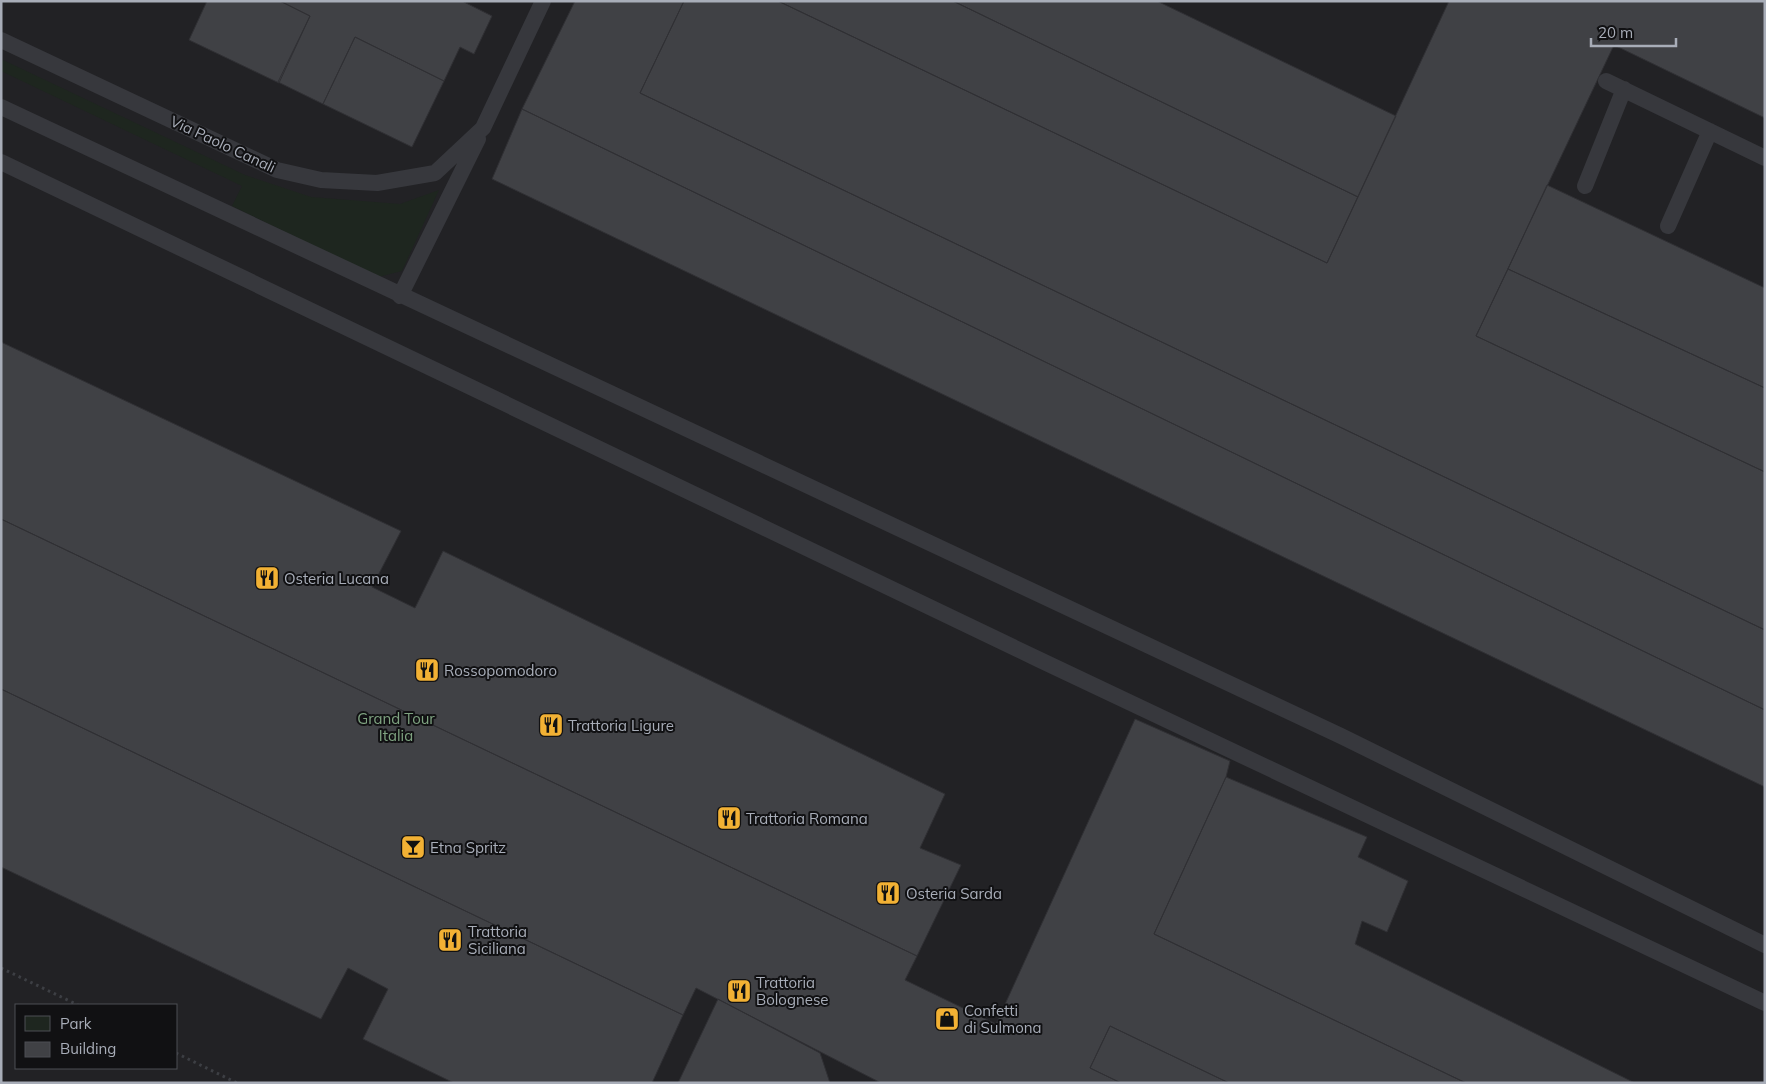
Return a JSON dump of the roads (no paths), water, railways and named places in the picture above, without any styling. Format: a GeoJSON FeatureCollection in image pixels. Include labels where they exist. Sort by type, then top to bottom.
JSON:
{"type":"FeatureCollection","features":[{"type":"Feature","properties":{"kind":"lane","name":"Via Paolo Canali"},"geometry":{"type":"LineString","coordinates":[[1,40],[277,170],[320,180],[377,183],[434,173],[483,128],[543,1]]}},
{"type":"Feature","properties":{"kind":"lane"},"geometry":{"type":"LineString","coordinates":[[1606,80],[1765,158]]}},
{"type":"Feature","properties":{"kind":"lane"},"geometry":{"type":"LineString","coordinates":[[1585,186],[1624,90]]}},
{"type":"Feature","properties":{"kind":"lane"},"geometry":{"type":"LineString","coordinates":[[1,107],[400,296],[1341,736],[1765,945]]}},
{"type":"Feature","properties":{"kind":"lane"},"geometry":{"type":"LineString","coordinates":[[400,296],[483,128]]}},
{"type":"Feature","properties":{"kind":"lane"},"geometry":{"type":"LineString","coordinates":[[1668,226],[1710,131]]}},
{"type":"Feature","properties":{"kind":"lane"},"geometry":{"type":"LineString","coordinates":[[1,162],[1040,660],[1765,1003]]}},
{"type":"Feature","properties":{"kind":"place","name":"Osteria Lucana"},"geometry":{"type":"Point","coordinates":[267,578]}},
{"type":"Feature","properties":{"kind":"place","name":"Rossopomodoro"},"geometry":{"type":"Point","coordinates":[427,670]}},
{"type":"Feature","properties":{"kind":"place","name":"Trattoria Ligure"},"geometry":{"type":"Point","coordinates":[551,725]}},
{"type":"Feature","properties":{"kind":"place","name":"Trattoria Romana"},"geometry":{"type":"Point","coordinates":[729,818]}},
{"type":"Feature","properties":{"kind":"place","name":"Etna Spritz"},"geometry":{"type":"Point","coordinates":[413,847]}},
{"type":"Feature","properties":{"kind":"place","name":"Osteria Sarda"},"geometry":{"type":"Point","coordinates":[888,893]}},
{"type":"Feature","properties":{"kind":"place","name":"Trattoria Siciliana"},"geometry":{"type":"Point","coordinates":[450,940]}},
{"type":"Feature","properties":{"kind":"place","name":"Trattoria Bolognese"},"geometry":{"type":"Point","coordinates":[739,991]}},
{"type":"Feature","properties":{"kind":"place","name":"Confetti di Sulmona"},"geometry":{"type":"Point","coordinates":[947,1019]}},
{"type":"Feature","properties":{"kind":"park label","name":"Grand Tour Italia"},"geometry":{"type":"Point","coordinates":[396,726]}}]}
